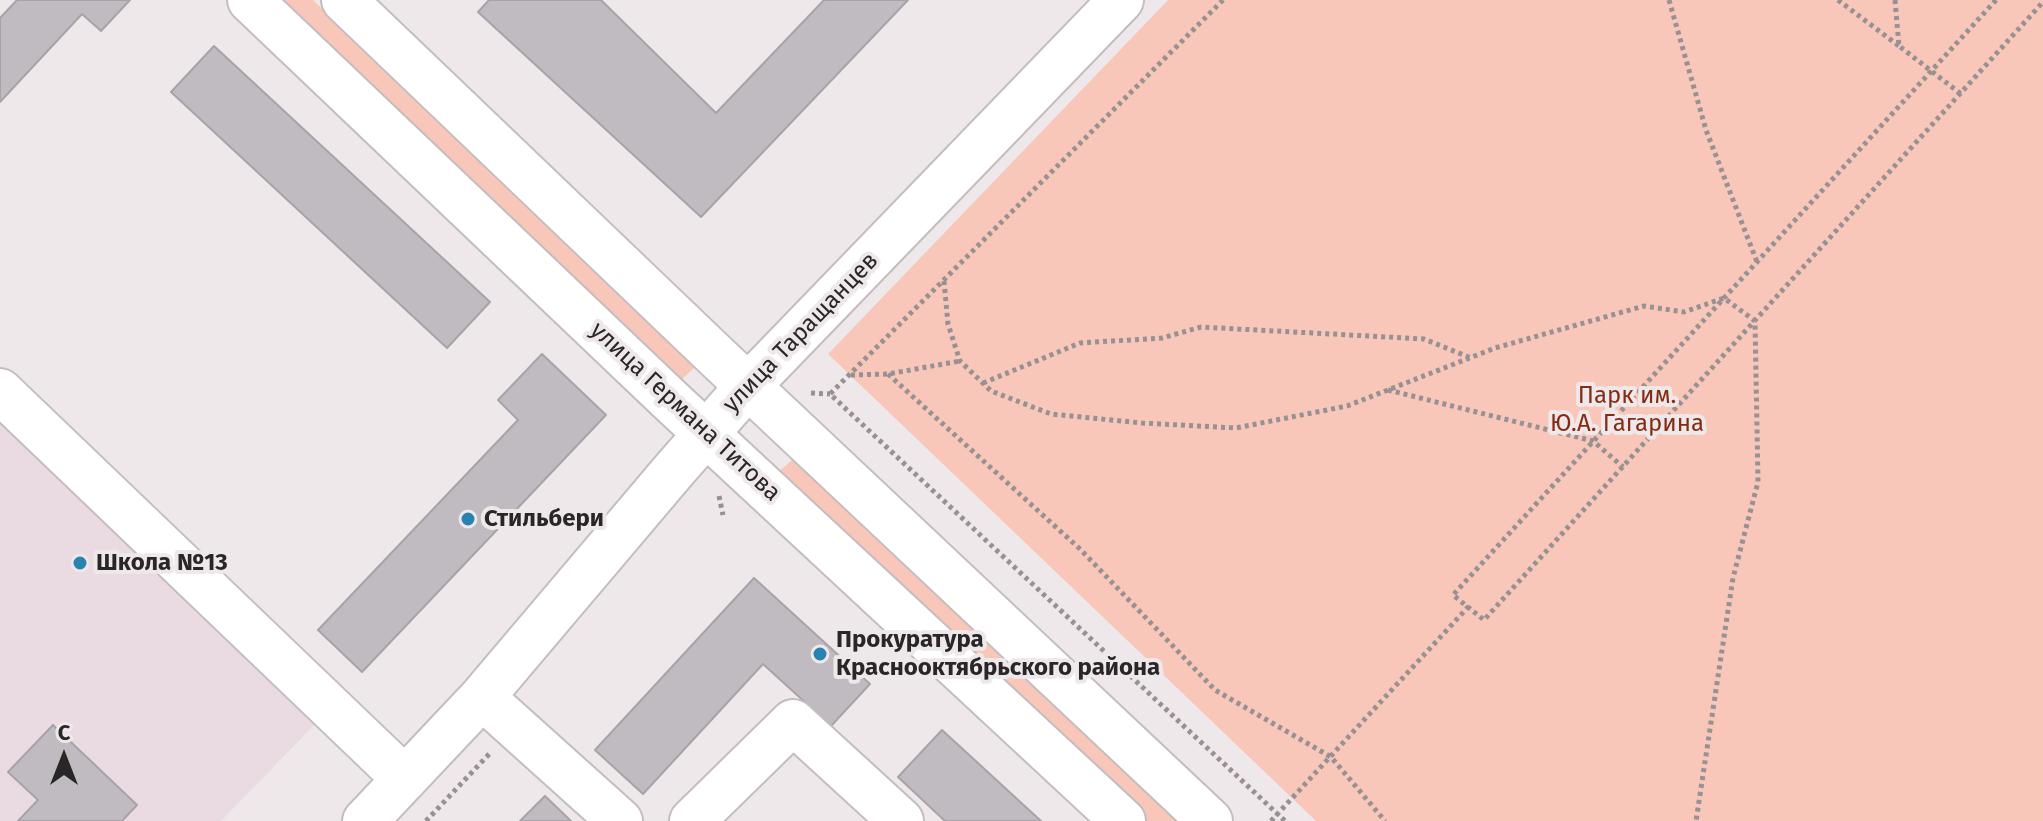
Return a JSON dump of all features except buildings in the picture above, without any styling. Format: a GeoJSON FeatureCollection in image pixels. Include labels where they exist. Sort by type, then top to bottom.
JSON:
{"type":"FeatureCollection","features":[{"type":"Feature","properties":{"kind":"street","name":"улица Германа Титова"},"geometry":{"type":"LineString","coordinates":[[250,0],[706,433],[1123,821]]}},
{"type":"Feature","properties":{"kind":"street"},"geometry":{"type":"LineString","coordinates":[[344,0],[1210,821]]}},
{"type":"Feature","properties":{"kind":"street","name":"улица Таращанцев"},"geometry":{"type":"LineString","coordinates":[[365,821],[482,697],[748,386],[1121,0]]}},
{"type":"Feature","properties":{"kind":"street"},"geometry":{"type":"LineString","coordinates":[[0,391],[405,779]]}},
{"type":"Feature","properties":{"kind":"street"},"geometry":{"type":"LineString","coordinates":[[482,697],[620,821]]}},
{"type":"Feature","properties":{"kind":"street"},"geometry":{"type":"LineString","coordinates":[[692,821],[793,722],[901,821]]}},
{"type":"Feature","properties":{"kind":"path"},"geometry":{"type":"LineString","coordinates":[[1223,0],[830,394],[1285,821]]}},
{"type":"Feature","properties":{"kind":"path"},"geometry":{"type":"LineString","coordinates":[[1669,0],[1706,130],[1757,262]]}},
{"type":"Feature","properties":{"kind":"path"},"geometry":{"type":"LineString","coordinates":[[1838,0],[1961,94]]}},
{"type":"Feature","properties":{"kind":"path"},"geometry":{"type":"LineString","coordinates":[[1895,0],[1899,46]]}},
{"type":"Feature","properties":{"kind":"path"},"geometry":{"type":"LineString","coordinates":[[1996,0],[1453,595],[1484,620],[2043,2]]}},
{"type":"Feature","properties":{"kind":"path"},"geometry":{"type":"LineString","coordinates":[[944,281],[948,324],[960,361],[991,391],[1051,414],[1236,428],[1347,406],[1495,348],[1644,306],[1684,312],[1724,298]]}},
{"type":"Feature","properties":{"kind":"path"},"geometry":{"type":"LineString","coordinates":[[1724,298],[1755,321]]}},
{"type":"Feature","properties":{"kind":"path"},"geometry":{"type":"LineString","coordinates":[[1696,821],[1733,578],[1758,482],[1755,321]]}},
{"type":"Feature","properties":{"kind":"path"},"geometry":{"type":"LineString","coordinates":[[983,383],[1080,343],[1162,338],[1201,327],[1424,339],[1471,358]]}},
{"type":"Feature","properties":{"kind":"path"},"geometry":{"type":"LineString","coordinates":[[850,375],[888,374],[960,361]]}},
{"type":"Feature","properties":{"kind":"path"},"geometry":{"type":"LineString","coordinates":[[888,374],[1080,549],[1215,690],[1331,757],[1385,821]]}},
{"type":"Feature","properties":{"kind":"path"},"geometry":{"type":"LineString","coordinates":[[1388,390],[1593,441],[1623,467]]}},
{"type":"Feature","properties":{"kind":"path"},"geometry":{"type":"LineString","coordinates":[[1271,821],[1469,606]]}},
{"type":"Feature","properties":{"kind":"path"},"geometry":{"type":"LineString","coordinates":[[426,821],[515,726]]}},
{"type":"Feature","properties":{"kind":"shaded area","name":"Школа №13"},"geometry":{"type":"Polygon","coordinates":[[[0,406],[319,720],[221,821],[0,821],[0,406]]]}},
{"type":"Feature","properties":{"kind":"green space"},"geometry":{"type":"Polygon","coordinates":[[[267,0],[313,0],[695,367],[675,386],[267,0]]]}},
{"type":"Feature","properties":{"kind":"green space","name":"Парк им. Ю.А. Гагарина"},"geometry":{"type":"Polygon","coordinates":[[[1168,0],[2043,0],[2043,821],[1316,821],[828,354],[1168,0]]]}},
{"type":"Feature","properties":{"kind":"green space"},"geometry":{"type":"Polygon","coordinates":[[[796,457],[1180,821],[1138,821],[773,476],[796,457]]]}},
{"type":"Feature","properties":{"kind":"place","name":"Стильбери"},"geometry":{"type":"Point","coordinates":[468,519]}},
{"type":"Feature","properties":{"kind":"place","name":"Школа №13"},"geometry":{"type":"Point","coordinates":[80,563]}},
{"type":"Feature","properties":{"kind":"place","name":"Прокуратура Краснооктябрьского района"},"geometry":{"type":"Point","coordinates":[820,654]}}]}
